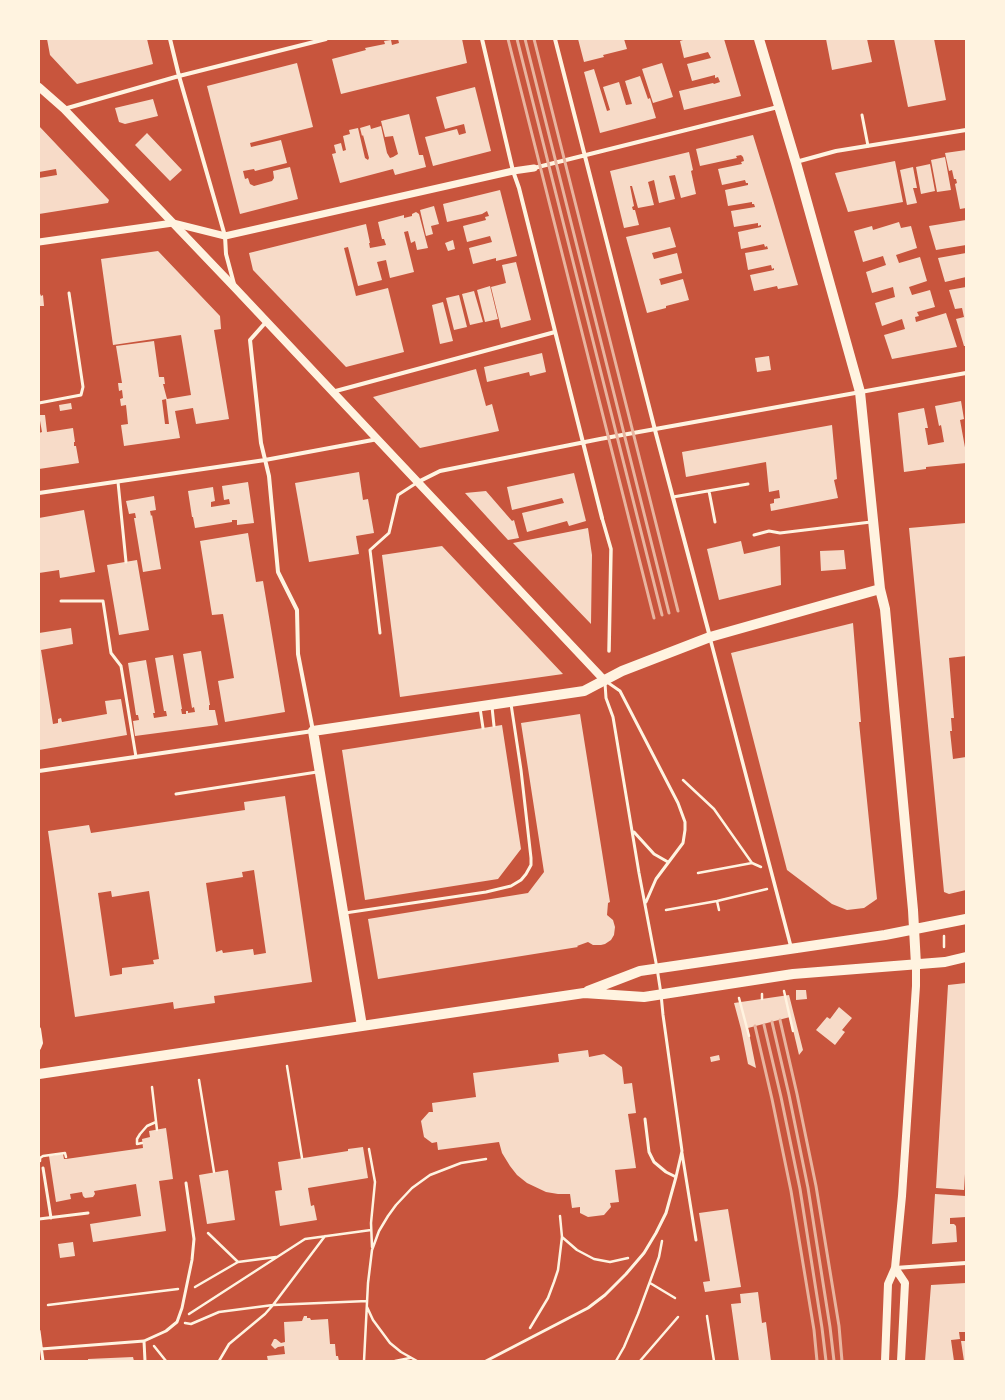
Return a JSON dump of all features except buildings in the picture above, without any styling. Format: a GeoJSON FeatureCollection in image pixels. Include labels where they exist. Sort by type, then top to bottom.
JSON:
{"type":"FeatureCollection","features":[{"type":"Feature","properties":{"kind":"main road"},"geometry":{"type":"LineString","coordinates":[[759,39],[796,163],[860,392],[880,589],[885,609],[916,965],[916,986],[902,1196],[895,1268],[888,1284],[885,1361]]}},
{"type":"Feature","properties":{"kind":"main road"},"geometry":{"type":"LineString","coordinates":[[39,87],[64,110],[235,288],[605,681]]}},
{"type":"Feature","properties":{"kind":"main road"},"geometry":{"type":"LineString","coordinates":[[362,1026],[312,731],[584,691],[622,671],[710,637],[880,589]]}},
{"type":"Feature","properties":{"kind":"main road"},"geometry":{"type":"LineString","coordinates":[[584,993],[640,971],[914,930],[966,919]]}},
{"type":"Feature","properties":{"kind":"main road"},"geometry":{"type":"LineString","coordinates":[[39,1074],[584,993],[644,996],[793,974],[916,965],[945,962],[966,957]]}},
{"type":"Feature","properties":{"kind":"main road"},"geometry":{"type":"LineString","coordinates":[[895,1268],[905,1283],[901,1361]]}},
{"type":"Feature","properties":{"kind":"street"},"geometry":{"type":"LineString","coordinates":[[170,39],[179,76],[225,236],[226,254],[235,288]]}},
{"type":"Feature","properties":{"kind":"street"},"geometry":{"type":"LineString","coordinates":[[64,110],[179,76],[326,39]]}},
{"type":"Feature","properties":{"kind":"street"},"geometry":{"type":"LineString","coordinates":[[482,39],[513,170],[519,188],[582,443],[611,549],[609,651]]}},
{"type":"Feature","properties":{"kind":"street"},"geometry":{"type":"LineString","coordinates":[[555,39],[655,430],[791,948]]}},
{"type":"Feature","properties":{"kind":"street"},"geometry":{"type":"LineString","coordinates":[[39,242],[173,223],[225,236],[513,170],[534,168],[575,159],[779,107]]}},
{"type":"Feature","properties":{"kind":"street"},"geometry":{"type":"LineString","coordinates":[[796,163],[836,151],[966,130]]}},
{"type":"Feature","properties":{"kind":"street"},"geometry":{"type":"LineString","coordinates":[[39,771],[312,731],[298,654],[296,610],[278,572],[270,476],[261,443],[250,340],[266,322]]}},
{"type":"Feature","properties":{"kind":"street"},"geometry":{"type":"LineString","coordinates":[[332,392],[555,332]]}},
{"type":"Feature","properties":{"kind":"street"},"geometry":{"type":"LineString","coordinates":[[418,482],[440,471],[600,439],[966,373]]}},
{"type":"Feature","properties":{"kind":"street"},"geometry":{"type":"LineString","coordinates":[[39,493],[265,460],[378,439]]}},
{"type":"Feature","properties":{"kind":"street"},"geometry":{"type":"LineString","coordinates":[[39,1029],[42,1043],[39,1048]]}},
{"type":"Feature","properties":{"kind":"street"},"geometry":{"type":"LineString","coordinates":[[895,1268],[966,1263]]}},
{"type":"Feature","properties":{"kind":"lane"},"geometry":{"type":"LineString","coordinates":[[862,115],[868,146]]}},
{"type":"Feature","properties":{"kind":"lane"},"geometry":{"type":"LineString","coordinates":[[39,403],[81,395],[83,387],[69,293]]}},
{"type":"Feature","properties":{"kind":"lane"},"geometry":{"type":"LineString","coordinates":[[118,482],[126,562]]}},
{"type":"Feature","properties":{"kind":"lane"},"geometry":{"type":"LineString","coordinates":[[380,633],[370,550],[388,533],[398,495],[418,482]]}},
{"type":"Feature","properties":{"kind":"lane"},"geometry":{"type":"LineString","coordinates":[[673,498],[748,484]]}},
{"type":"Feature","properties":{"kind":"lane"},"geometry":{"type":"LineString","coordinates":[[708,491],[715,522]]}},
{"type":"Feature","properties":{"kind":"lane"},"geometry":{"type":"LineString","coordinates":[[754,535],[769,531],[780,533],[873,522]]}},
{"type":"Feature","properties":{"kind":"lane"},"geometry":{"type":"LineString","coordinates":[[61,601],[103,601],[111,653],[121,666],[136,756]]}},
{"type":"Feature","properties":{"kind":"lane"},"geometry":{"type":"LineString","coordinates":[[605,681],[606,698],[613,717],[639,873],[646,902],[662,994],[663,1015],[696,1240]]}},
{"type":"Feature","properties":{"kind":"lane"},"geometry":{"type":"LineString","coordinates":[[605,681],[620,691],[682,813],[685,830],[683,843],[656,879],[646,902]]}},
{"type":"Feature","properties":{"kind":"lane"},"geometry":{"type":"LineString","coordinates":[[343,914],[486,892],[511,886],[521,880],[526,874],[531,858],[522,778],[510,702]]}},
{"type":"Feature","properties":{"kind":"lane"},"geometry":{"type":"LineString","coordinates":[[492,705],[494,726]]}},
{"type":"Feature","properties":{"kind":"lane"},"geometry":{"type":"LineString","coordinates":[[480,706],[482,728]]}},
{"type":"Feature","properties":{"kind":"lane"},"geometry":{"type":"LineString","coordinates":[[176,794],[319,771]]}},
{"type":"Feature","properties":{"kind":"lane"},"geometry":{"type":"LineString","coordinates":[[632,830],[654,854],[668,862]]}},
{"type":"Feature","properties":{"kind":"lane"},"geometry":{"type":"LineString","coordinates":[[645,1119],[649,1152],[654,1162],[676,1178]]}},
{"type":"Feature","properties":{"kind":"lane"},"geometry":{"type":"LineString","coordinates":[[486,1361],[588,1308],[605,1295],[626,1274],[644,1253],[666,1213],[682,1151]]}},
{"type":"Feature","properties":{"kind":"lane"},"geometry":{"type":"LineString","coordinates":[[43,1168],[51,1218]]}},
{"type":"Feature","properties":{"kind":"lane"},"geometry":{"type":"LineString","coordinates":[[41,1349],[144,1341],[166,1331],[177,1322],[182,1308],[192,1260],[194,1240],[186,1183]]}},
{"type":"Feature","properties":{"kind":"lane"},"geometry":{"type":"LineString","coordinates":[[39,1220],[88,1213]]}},
{"type":"Feature","properties":{"kind":"lane"},"geometry":{"type":"LineString","coordinates":[[39,1331],[43,1361]]}},
{"type":"Feature","properties":{"kind":"lane"},"geometry":{"type":"LineString","coordinates":[[144,1341],[145,1361]]}},
{"type":"Feature","properties":{"kind":"path"},"geometry":{"type":"LineString","coordinates":[[683,780],[714,809],[752,863]]}},
{"type":"Feature","properties":{"kind":"path"},"geometry":{"type":"LineString","coordinates":[[698,873],[752,863],[772,871]]}},
{"type":"Feature","properties":{"kind":"path"},"geometry":{"type":"LineString","coordinates":[[666,910],[717,901],[755,892],[755,895]]}},
{"type":"Feature","properties":{"kind":"path"},"geometry":{"type":"LineString","coordinates":[[717,901],[719,910]]}},
{"type":"Feature","properties":{"kind":"path"},"geometry":{"type":"LineString","coordinates":[[944,936],[944,947]]}},
{"type":"Feature","properties":{"kind":"path"},"geometry":{"type":"LineString","coordinates":[[784,991],[793,1031]]}},
{"type":"Feature","properties":{"kind":"path"},"geometry":{"type":"LineString","coordinates":[[762,994],[762,999]]}},
{"type":"Feature","properties":{"kind":"path"},"geometry":{"type":"LineString","coordinates":[[739,998],[750,1036]]}},
{"type":"Feature","properties":{"kind":"path"},"geometry":{"type":"LineString","coordinates":[[287,1066],[302,1158]]}},
{"type":"Feature","properties":{"kind":"path"},"geometry":{"type":"LineString","coordinates":[[199,1080],[214,1172]]}},
{"type":"Feature","properties":{"kind":"path"},"geometry":{"type":"LineString","coordinates":[[152,1087],[157,1130]]}},
{"type":"Feature","properties":{"kind":"path"},"geometry":{"type":"LineString","coordinates":[[142,1143],[137,1144],[137,1139],[140,1134],[147,1126],[156,1122]]}},
{"type":"Feature","properties":{"kind":"path"},"geometry":{"type":"LineString","coordinates":[[364,1361],[366,1306],[372,1250],[371,1230],[375,1182],[369,1149]]}},
{"type":"Feature","properties":{"kind":"path"},"geometry":{"type":"LineString","coordinates":[[41,1164],[40,1158],[43,1156],[65,1153],[66,1157]]}},
{"type":"Feature","properties":{"kind":"path"},"geometry":{"type":"LineString","coordinates":[[372,1250],[379,1231],[388,1216],[412,1188],[430,1175],[461,1163],[486,1159]]}},
{"type":"Feature","properties":{"kind":"path"},"geometry":{"type":"LineString","coordinates":[[530,1329],[548,1298],[558,1270],[562,1237],[560,1216]]}},
{"type":"Feature","properties":{"kind":"path"},"geometry":{"type":"LineString","coordinates":[[177,1322],[305,1239],[371,1230]]}},
{"type":"Feature","properties":{"kind":"path"},"geometry":{"type":"LineString","coordinates":[[208,1233],[238,1262]]}},
{"type":"Feature","properties":{"kind":"path"},"geometry":{"type":"LineString","coordinates":[[219,1361],[229,1344],[265,1314],[273,1305],[325,1236]]}},
{"type":"Feature","properties":{"kind":"path"},"geometry":{"type":"LineString","coordinates":[[562,1237],[577,1250],[594,1259],[610,1262],[644,1253]]}},
{"type":"Feature","properties":{"kind":"path"},"geometry":{"type":"LineString","coordinates":[[616,1361],[624,1347],[650,1283],[659,1257],[663,1237]]}},
{"type":"Feature","properties":{"kind":"path"},"geometry":{"type":"LineString","coordinates":[[48,1305],[195,1287],[238,1262],[276,1257]]}},
{"type":"Feature","properties":{"kind":"path"},"geometry":{"type":"LineString","coordinates":[[650,1283],[675,1298]]}},
{"type":"Feature","properties":{"kind":"path"},"geometry":{"type":"LineString","coordinates":[[177,1322],[191,1324],[220,1312],[273,1305],[367,1301]]}},
{"type":"Feature","properties":{"kind":"path"},"geometry":{"type":"LineString","coordinates":[[366,1306],[373,1320],[390,1343],[401,1352],[417,1361]]}},
{"type":"Feature","properties":{"kind":"path"},"geometry":{"type":"LineString","coordinates":[[708,1316],[714,1361]]}},
{"type":"Feature","properties":{"kind":"path"},"geometry":{"type":"LineString","coordinates":[[640,1361],[678,1317]]}},
{"type":"Feature","properties":{"kind":"path"},"geometry":{"type":"LineString","coordinates":[[148,1339],[166,1361]]}},
{"type":"Feature","properties":{"kind":"path"},"geometry":{"type":"LineString","coordinates":[[395,1361],[412,1358]]}},
{"type":"Feature","properties":{"kind":"railway"},"geometry":{"type":"LineString","coordinates":[[508,39],[654,618]]}},
{"type":"Feature","properties":{"kind":"railway"},"geometry":{"type":"LineString","coordinates":[[517,39],[662,615]]}},
{"type":"Feature","properties":{"kind":"railway"},"geometry":{"type":"LineString","coordinates":[[525,39],[669,613]]}},
{"type":"Feature","properties":{"kind":"railway"},"geometry":{"type":"LineString","coordinates":[[534,39],[678,611]]}},
{"type":"Feature","properties":{"kind":"railway"},"geometry":{"type":"LineString","coordinates":[[780,1020],[816,1186],[839,1326],[842,1361]]}},
{"type":"Feature","properties":{"kind":"railway"},"geometry":{"type":"LineString","coordinates":[[772,1022],[808,1188],[834,1361]]}},
{"type":"Feature","properties":{"kind":"railway"},"geometry":{"type":"LineString","coordinates":[[764,1025],[800,1189],[826,1361]]}},
{"type":"Feature","properties":{"kind":"railway"},"geometry":{"type":"LineString","coordinates":[[755,1026],[791,1191],[814,1330],[817,1361]]}}]}
